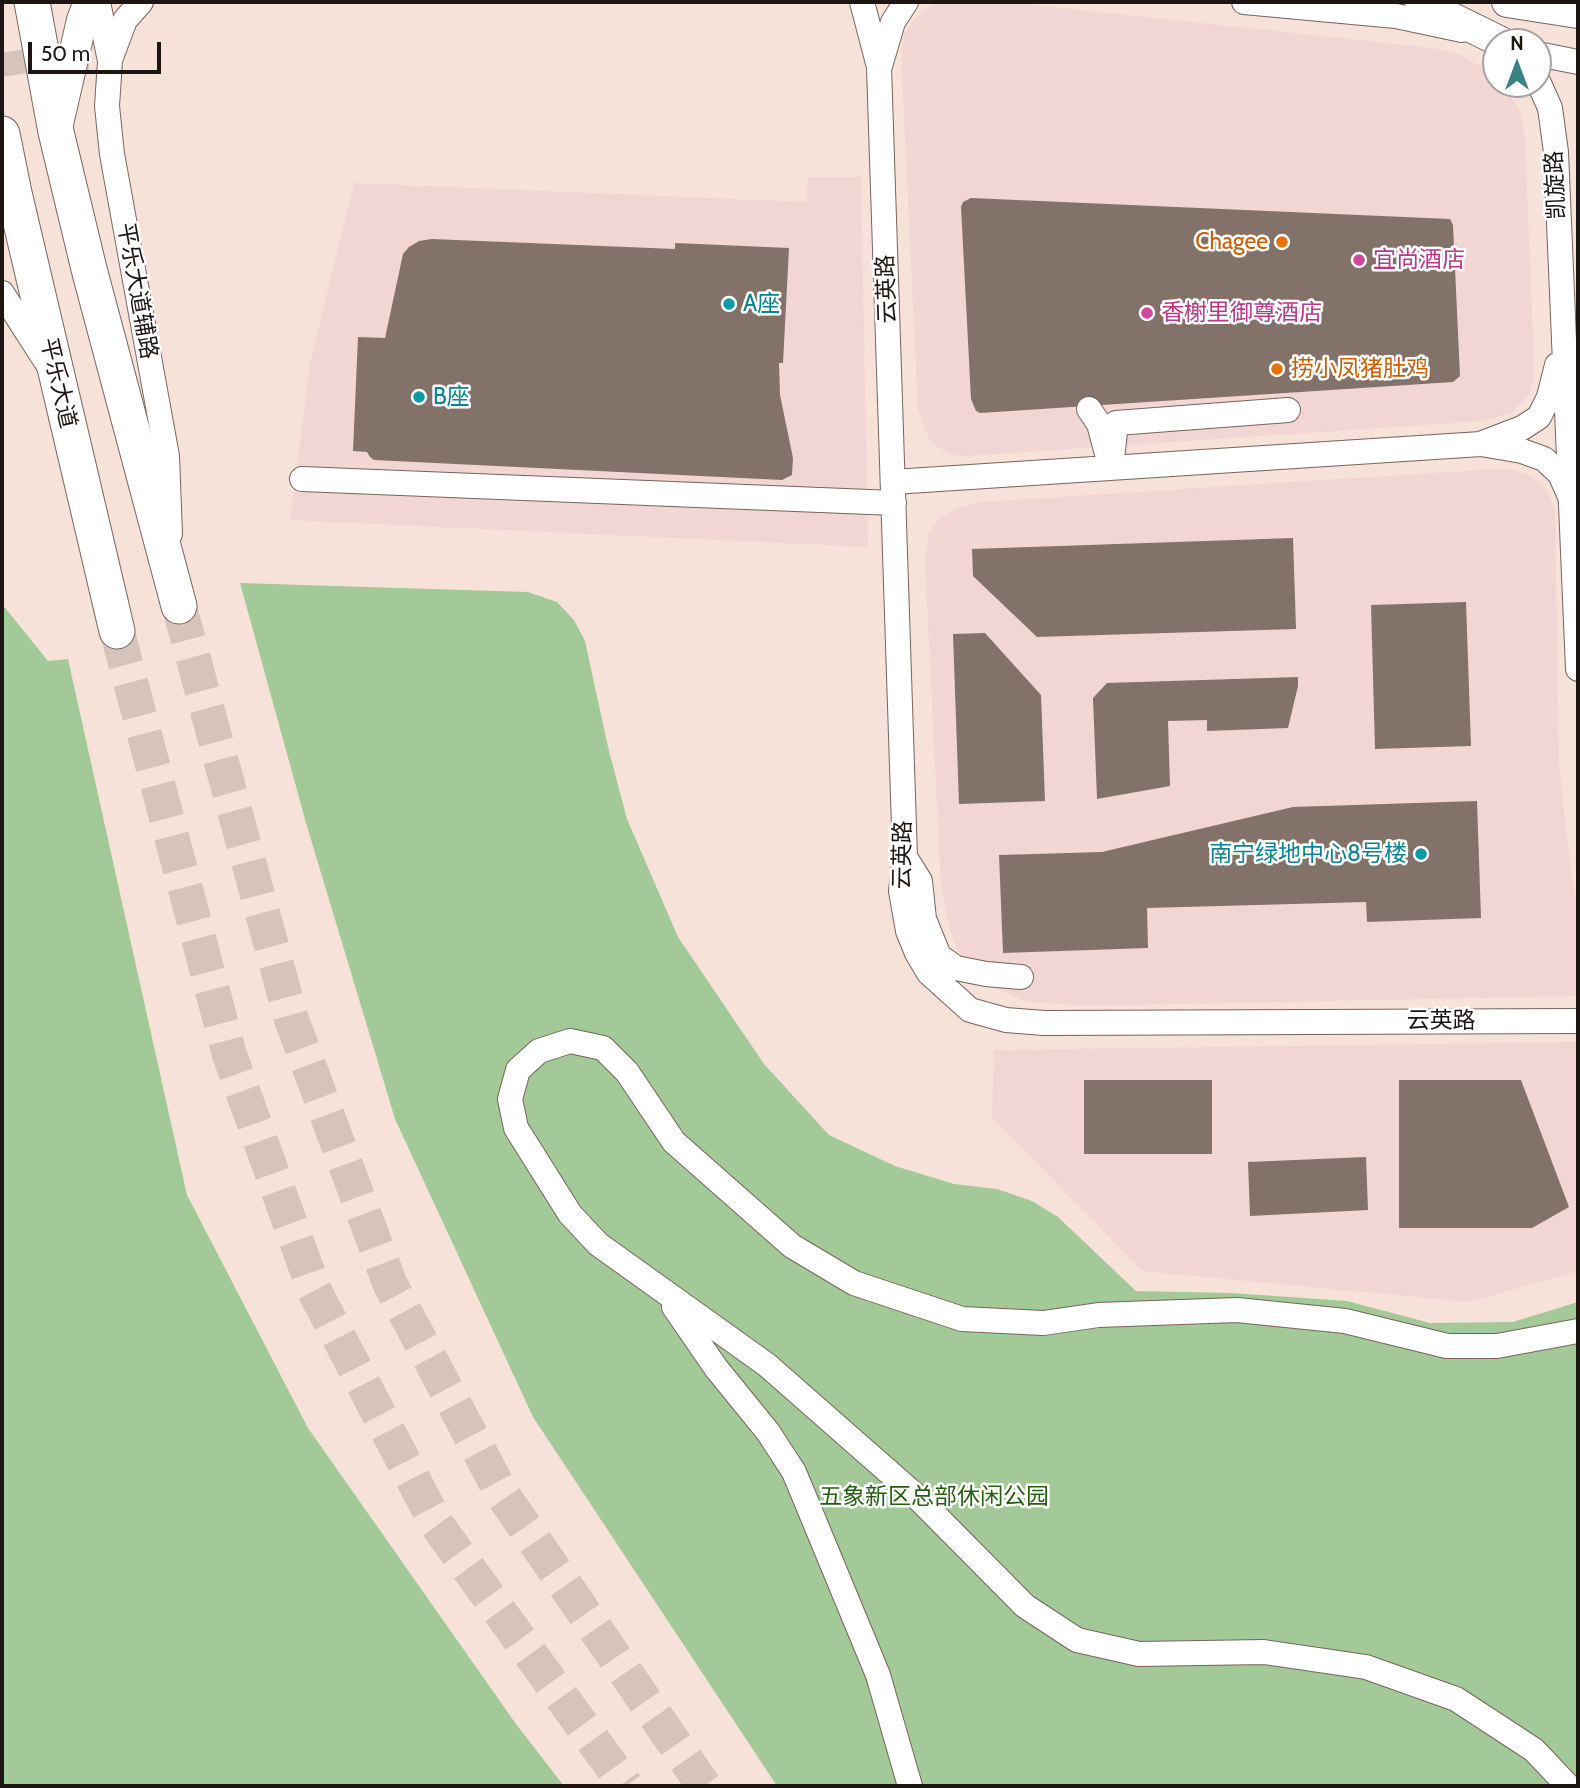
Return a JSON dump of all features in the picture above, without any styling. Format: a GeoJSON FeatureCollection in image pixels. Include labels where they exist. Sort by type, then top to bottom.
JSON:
{"type":"FeatureCollection","features":[{"type":"Feature","properties":{"kind":"highway"},"geometry":{"type":"LineString","coordinates":[[32,2],[56,132],[89,269],[176,593]]}},
{"type":"Feature","properties":{"kind":"highway","name":"平乐大道"},"geometry":{"type":"LineString","coordinates":[[2,134],[8,181],[117,631]]}},
{"type":"Feature","properties":{"kind":"main road"},"geometry":{"type":"LineString","coordinates":[[1420,2],[1482,33]]}},
{"type":"Feature","properties":{"kind":"main road"},"geometry":{"type":"LineString","coordinates":[[1507,2],[1578,13]]}},
{"type":"Feature","properties":{"kind":"main road"},"geometry":{"type":"LineString","coordinates":[[56,132],[90,8]]}},
{"type":"Feature","properties":{"kind":"street"},"geometry":{"type":"LineString","coordinates":[[103,64],[125,20],[141,2]]}},
{"type":"Feature","properties":{"kind":"street"},"geometry":{"type":"LineString","coordinates":[[862,2],[880,67]]}},
{"type":"Feature","properties":{"kind":"street"},"geometry":{"type":"LineString","coordinates":[[880,67],[893,22],[906,2]]}},
{"type":"Feature","properties":{"kind":"street"},"geometry":{"type":"LineString","coordinates":[[1244,2],[1396,16],[1482,37]]}},
{"type":"Feature","properties":{"kind":"street","name":"平乐大道辅路"},"geometry":{"type":"LineString","coordinates":[[90,8],[103,64],[112,154],[167,456],[176,593]]}},
{"type":"Feature","properties":{"kind":"street"},"geometry":{"type":"LineString","coordinates":[[1552,57],[1578,62]]}},
{"type":"Feature","properties":{"kind":"street","name":"云英路"},"geometry":{"type":"LineString","coordinates":[[880,67],[905,857],[901,891],[908,931],[916,953],[929,973],[970,1010],[1006,1020],[1044,1023],[1578,1021]]}},
{"type":"Feature","properties":{"kind":"street","name":"凯旋路"},"geometry":{"type":"LineString","coordinates":[[1546,98],[1550,108],[1556,152],[1578,669]]}},
{"type":"Feature","properties":{"kind":"street"},"geometry":{"type":"LineString","coordinates":[[1558,221],[1562,210],[1578,198]]}},
{"type":"Feature","properties":{"kind":"street"},"geometry":{"type":"LineString","coordinates":[[2,293],[58,380]]}},
{"type":"Feature","properties":{"kind":"street"},"geometry":{"type":"LineString","coordinates":[[1481,444],[1522,428],[1539,417],[1549,397],[1564,334]]}},
{"type":"Feature","properties":{"kind":"street"},"geometry":{"type":"LineString","coordinates":[[1088,409],[1099,424],[1111,468]]}},
{"type":"Feature","properties":{"kind":"street"},"geometry":{"type":"LineString","coordinates":[[1111,468],[1116,423],[1288,410]]}},
{"type":"Feature","properties":{"kind":"street"},"geometry":{"type":"LineString","coordinates":[[302,479],[893,493],[1111,468],[1481,444],[1522,451],[1544,459],[1560,474],[1571,499]]}},
{"type":"Feature","properties":{"kind":"street"},"geometry":{"type":"LineString","coordinates":[[905,857],[920,881],[924,919],[939,956],[956,968],[1021,977]]}},
{"type":"Feature","properties":{"kind":"street"},"geometry":{"type":"LineString","coordinates":[[1568,1786],[1534,1750],[1456,1699],[1366,1667],[1264,1653],[1139,1654],[1077,1640],[1025,1606],[915,1495],[767,1365],[598,1244],[570,1214],[516,1128],[510,1099],[518,1070],[539,1051],[570,1041],[603,1048],[627,1072],[674,1142],[792,1246],[854,1283],[962,1319],[1043,1322],[1098,1315],[1237,1310],[1345,1321],[1447,1346],[1497,1346],[1578,1331]]}},
{"type":"Feature","properties":{"kind":"street"},"geometry":{"type":"LineString","coordinates":[[666,1294],[716,1368],[768,1432],[794,1472],[878,1675],[910,1786]]}},
{"type":"Feature","properties":{"kind":"shaded area"},"geometry":{"type":"Polygon","coordinates":[[[938,2],[1007,2],[1432,48],[1461,55],[1482,67],[1482,98],[1512,98],[1520,112],[1525,136],[1534,365],[1529,395],[1512,413],[1484,421],[966,456],[952,455],[939,448],[928,437],[918,409],[901,52],[904,34],[925,9],[938,2]]]}},
{"type":"Feature","properties":{"kind":"shaded area"},"geometry":{"type":"Polygon","coordinates":[[[808,177],[861,177],[868,547],[290,520],[310,363],[354,183],[806,202],[808,177]]]}},
{"type":"Feature","properties":{"kind":"shaded area"},"geometry":{"type":"Polygon","coordinates":[[[1513,470],[1529,475],[1542,484],[1555,510],[1559,761],[1578,916],[1578,996],[1082,1006],[1025,1001],[987,985],[963,964],[950,930],[941,885],[925,563],[928,535],[939,519],[958,508],[981,502],[1513,470]]]}},
{"type":"Feature","properties":{"kind":"shaded area"},"geometry":{"type":"Polygon","coordinates":[[[1578,1042],[1578,1271],[1469,1302],[1142,1271],[992,1117],[994,1050],[1578,1042]]]}},
{"type":"Feature","properties":{"kind":"green space","name":"五象新区总部休闲公园"},"geometry":{"type":"Polygon","coordinates":[[[240,583],[528,592],[557,602],[574,620],[585,641],[627,819],[678,937],[764,1064],[829,1135],[895,1166],[954,1184],[997,1189],[1032,1201],[1058,1217],[1136,1291],[1232,1293],[1347,1301],[1430,1323],[1513,1322],[1578,1302],[1578,1786],[777,1786],[533,1417],[395,1119],[306,823],[240,583]]]}},
{"type":"Feature","properties":{"kind":"green space"},"geometry":{"type":"Polygon","coordinates":[[[2,604],[48,661],[68,659],[187,1195],[308,1428],[516,1724],[564,1786],[2,1786],[2,604]]]}},
{"type":"Feature","properties":{"kind":"building"},"geometry":{"type":"Polygon","coordinates":[[[971,198],[1450,219],[1453,225],[1460,376],[1453,382],[980,413],[976,411],[971,399],[961,207],[963,202],[971,198]]]}},
{"type":"Feature","properties":{"kind":"building"},"geometry":{"type":"Polygon","coordinates":[[[432,239],[675,249],[675,243],[789,248],[783,363],[779,363],[780,395],[793,458],[792,475],[782,480],[374,460],[367,452],[353,451],[358,337],[385,338],[403,254],[419,241],[432,239]]]}},
{"type":"Feature","properties":{"kind":"building"},"geometry":{"type":"Polygon","coordinates":[[[1293,538],[1296,629],[1037,637],[973,576],[972,549],[1293,538]]]}},
{"type":"Feature","properties":{"kind":"building"},"geometry":{"type":"Polygon","coordinates":[[[1466,602],[1471,746],[1375,749],[1371,605],[1466,602]]]}},
{"type":"Feature","properties":{"kind":"building"},"geometry":{"type":"Polygon","coordinates":[[[985,633],[1041,695],[1045,801],[959,804],[953,634],[985,633]]]}},
{"type":"Feature","properties":{"kind":"building"},"geometry":{"type":"Polygon","coordinates":[[[1298,677],[1288,728],[1207,731],[1207,720],[1168,721],[1170,786],[1097,799],[1093,698],[1107,683],[1298,677]]]}},
{"type":"Feature","properties":{"kind":"building"},"geometry":{"type":"Polygon","coordinates":[[[1477,801],[1481,918],[1367,922],[1366,902],[1147,908],[1148,948],[1003,953],[999,855],[1102,852],[1293,807],[1477,801]]]}},
{"type":"Feature","properties":{"kind":"building"},"geometry":{"type":"Polygon","coordinates":[[[1084,1080],[1212,1080],[1212,1154],[1084,1154],[1084,1080]]]}},
{"type":"Feature","properties":{"kind":"building"},"geometry":{"type":"Polygon","coordinates":[[[1399,1080],[1521,1080],[1569,1207],[1532,1228],[1399,1228],[1399,1080]]]}},
{"type":"Feature","properties":{"kind":"building"},"geometry":{"type":"Polygon","coordinates":[[[1366,1157],[1368,1210],[1250,1216],[1248,1162],[1366,1157]]]}},
{"type":"Feature","properties":{"kind":"tunnel"},"geometry":{"type":"LineString","coordinates":[[2,65],[32,60],[89,59]]}},
{"type":"Feature","properties":{"kind":"tunnel"},"geometry":{"type":"LineString","coordinates":[[179,606],[291,1018],[390,1284],[502,1494],[704,1786]]}},
{"type":"Feature","properties":{"kind":"tunnel"},"geometry":{"type":"LineString","coordinates":[[117,631],[229,1053],[314,1290],[437,1525],[626,1786]]}},
{"type":"Feature","properties":{"kind":"place","name":"Chagee"},"geometry":{"type":"Point","coordinates":[1282,242]}},
{"type":"Feature","properties":{"kind":"place","name":"宜尚酒店"},"geometry":{"type":"Point","coordinates":[1359,260]}},
{"type":"Feature","properties":{"kind":"place","name":"A座"},"geometry":{"type":"Point","coordinates":[729,304]}},
{"type":"Feature","properties":{"kind":"place","name":"香榭里御尊酒店"},"geometry":{"type":"Point","coordinates":[1147,313]}},
{"type":"Feature","properties":{"kind":"place","name":"捞小凤猪肚鸡"},"geometry":{"type":"Point","coordinates":[1277,369]}},
{"type":"Feature","properties":{"kind":"place","name":"B座"},"geometry":{"type":"Point","coordinates":[419,397]}},
{"type":"Feature","properties":{"kind":"place","name":"南宁绿地中心8号楼"},"geometry":{"type":"Point","coordinates":[1421,854]}}]}
